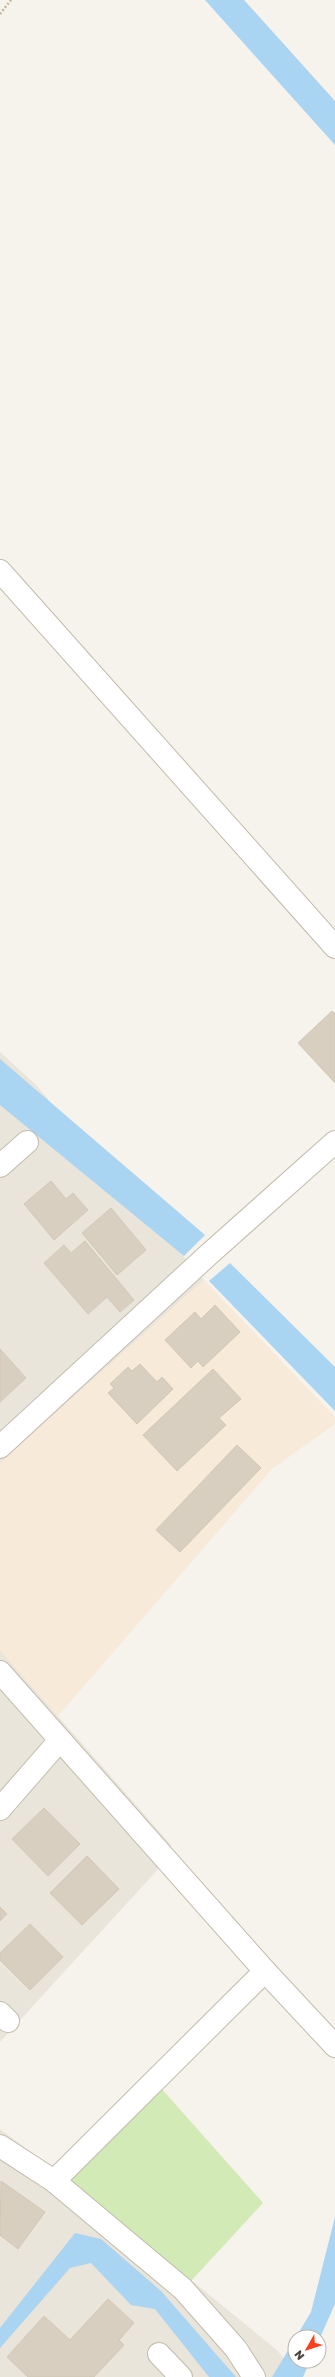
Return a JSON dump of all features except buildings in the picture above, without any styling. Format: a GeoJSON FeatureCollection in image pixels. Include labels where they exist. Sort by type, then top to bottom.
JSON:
{"type":"FeatureCollection","features":[{"type":"Feature","properties":{"kind":"street"},"geometry":{"type":"LineString","coordinates":[[0,571],[335,947]]}},
{"type":"Feature","properties":{"kind":"street"},"geometry":{"type":"LineString","coordinates":[[0,1166],[27,1142]]}},
{"type":"Feature","properties":{"kind":"street"},"geometry":{"type":"LineString","coordinates":[[0,1447],[207,1256],[335,1142]]}},
{"type":"Feature","properties":{"kind":"street"},"geometry":{"type":"LineString","coordinates":[[0,1672],[265,1971],[335,2046]]}},
{"type":"Feature","properties":{"kind":"street"},"geometry":{"type":"LineString","coordinates":[[0,1809],[60,1740]]}},
{"type":"Feature","properties":{"kind":"street"},"geometry":{"type":"LineString","coordinates":[[54,2181],[265,1971]]}},
{"type":"Feature","properties":{"kind":"street"},"geometry":{"type":"LineString","coordinates":[[0,2146],[54,2181],[183,2289],[236,2349],[254,2377]]}},
{"type":"Feature","properties":{"kind":"street"},"geometry":{"type":"LineString","coordinates":[[159,2354],[181,2377]]}},
{"type":"Feature","properties":{"kind":"path"},"geometry":{"type":"LineString","coordinates":[[0,14],[11,0]]}},
{"type":"Feature","properties":{"kind":"shaded area"},"geometry":{"type":"Polygon","coordinates":[[[0,1052],[36,1085],[204,1280],[0,1463],[0,1052]]]}},
{"type":"Feature","properties":{"kind":"shaded area"},"geometry":{"type":"Polygon","coordinates":[[[204,1280],[335,1417],[335,1424],[272,1469],[58,1716],[0,1650],[0,1463],[204,1280]]]}},
{"type":"Feature","properties":{"kind":"shaded area"},"geometry":{"type":"Polygon","coordinates":[[[0,1650],[171,1845],[160,1867],[0,2042],[0,1650]]]}},
{"type":"Feature","properties":{"kind":"shaded area"},"geometry":{"type":"Polygon","coordinates":[[[0,2129],[70,2181],[278,2351],[287,2363],[287,2369],[291,2369],[297,2377],[0,2377],[0,2129]]]}},
{"type":"Feature","properties":{"kind":"green space"},"geometry":{"type":"Polygon","coordinates":[[[160,2087],[263,2203],[191,2281],[70,2181],[160,2087]]]}},
{"type":"Feature","properties":{"kind":"water"},"geometry":{"type":"Polygon","coordinates":[[[205,0],[244,0],[335,101],[335,145],[205,0]]]}},
{"type":"Feature","properties":{"kind":"water"},"geometry":{"type":"Polygon","coordinates":[[[0,1059],[205,1235],[184,1256],[0,1105],[0,1059]]]}},
{"type":"Feature","properties":{"kind":"water"},"geometry":{"type":"Polygon","coordinates":[[[230,1263],[335,1367],[335,1411],[209,1281],[230,1263]]]}},
{"type":"Feature","properties":{"kind":"water"},"geometry":{"type":"Polygon","coordinates":[[[335,2217],[335,2304],[324,2329],[301,2329],[311,2312],[335,2217]]]}},
{"type":"Feature","properties":{"kind":"water"},"geometry":{"type":"Polygon","coordinates":[[[75,2233],[101,2239],[161,2291],[236,2377],[209,2377],[155,2309],[131,2305],[91,2263],[70,2268],[0,2348],[0,2328],[75,2233]]]}},
{"type":"Feature","properties":{"kind":"water"},"geometry":{"type":"Polygon","coordinates":[[[287,2352],[287,2369],[306,2369],[303,2377],[272,2377],[287,2352]]]}}]}
